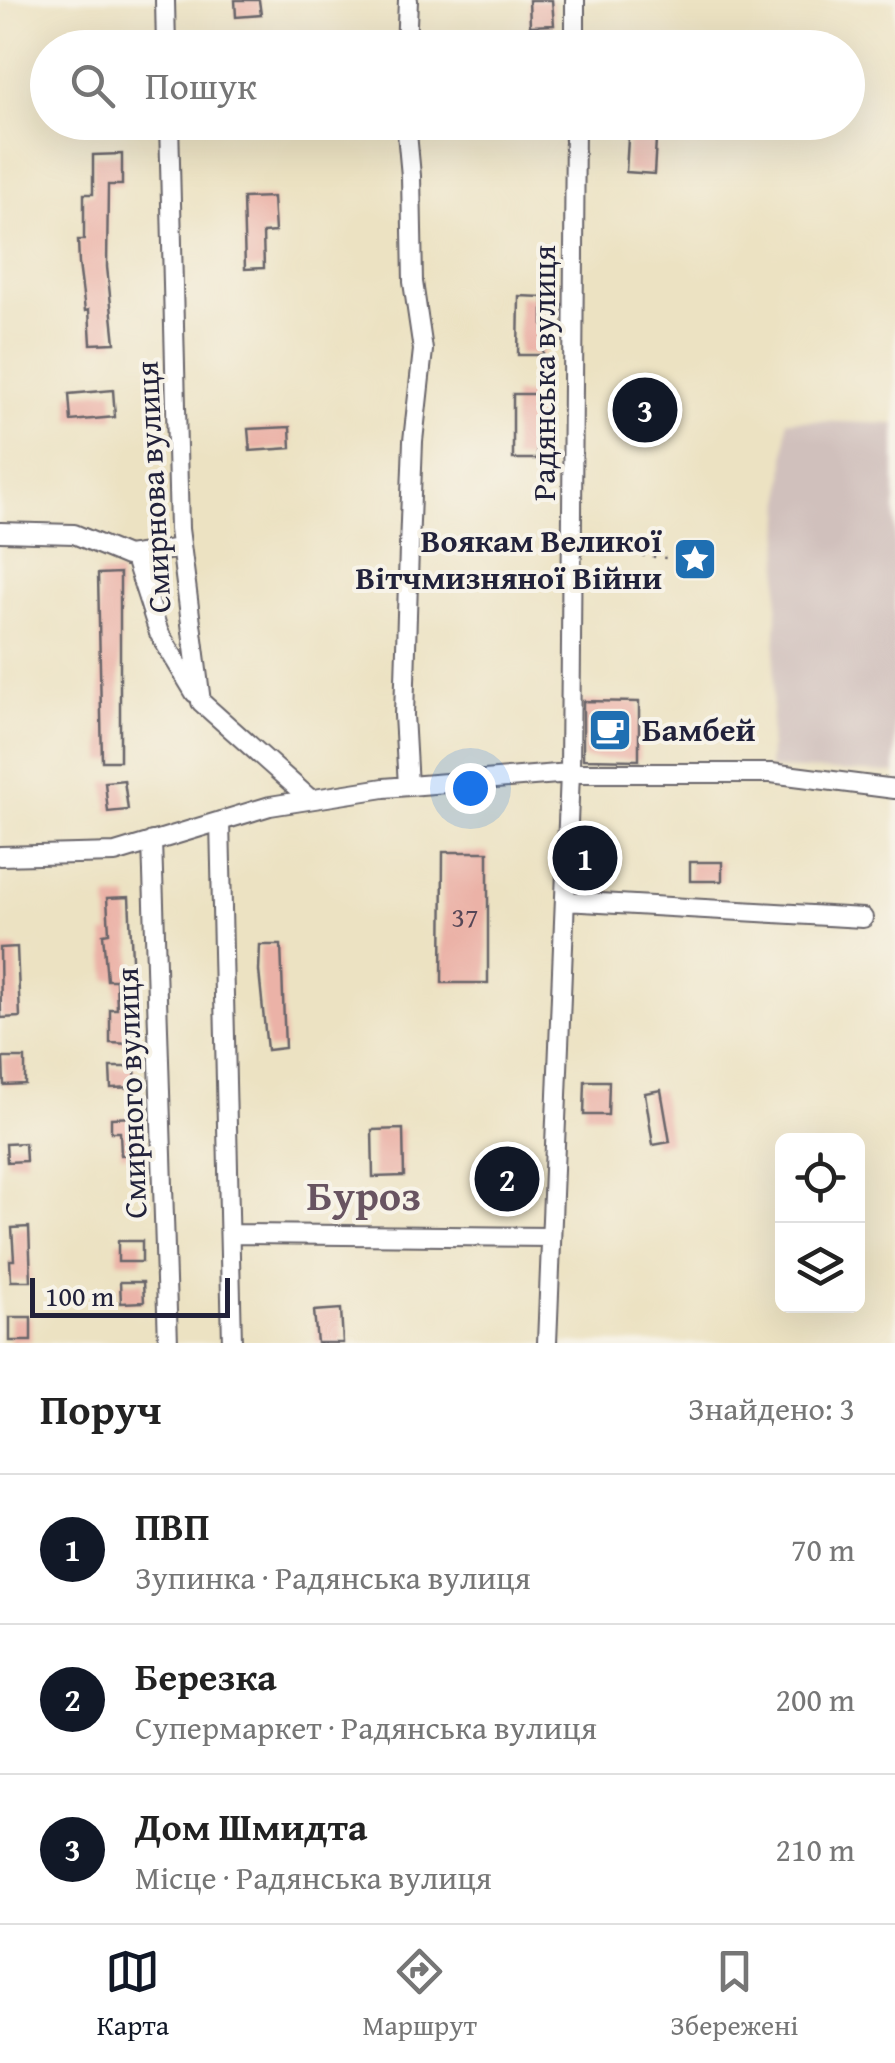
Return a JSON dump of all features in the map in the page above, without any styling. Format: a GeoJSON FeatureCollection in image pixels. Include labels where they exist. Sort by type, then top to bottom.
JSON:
{"type":"FeatureCollection","features":[{"type":"Feature","properties":{"kind":"street"},"geometry":{"type":"LineString","coordinates":[[165,0],[166,30]]}},
{"type":"Feature","properties":{"kind":"street"},"geometry":{"type":"LineString","coordinates":[[407,30],[408,0]]}},
{"type":"Feature","properties":{"kind":"street"},"geometry":{"type":"LineString","coordinates":[[575,0],[575,30]]}},
{"type":"Feature","properties":{"kind":"street","name":"Смирнова вулиця"},"geometry":{"type":"LineString","coordinates":[[170,140],[181,548],[201,702]]}},
{"type":"Feature","properties":{"kind":"street"},"geometry":{"type":"LineString","coordinates":[[408,140],[413,282],[423,350],[413,441],[408,548],[404,714],[408,786]]}},
{"type":"Feature","properties":{"kind":"street","name":"Радянська вулиця"},"geometry":{"type":"LineString","coordinates":[[547,1343],[570,773],[574,140]]}},
{"type":"Feature","properties":{"kind":"street"},"geometry":{"type":"LineString","coordinates":[[0,532],[74,534],[127,556],[181,548]]}},
{"type":"Feature","properties":{"kind":"street"},"geometry":{"type":"LineString","coordinates":[[134,555],[159,632],[201,702],[310,799]]}},
{"type":"Feature","properties":{"kind":"street"},"geometry":{"type":"LineString","coordinates":[[0,856],[114,852],[270,806],[310,799],[408,786],[570,773],[771,773],[895,789]]}},
{"type":"Feature","properties":{"kind":"street"},"geometry":{"type":"LineString","coordinates":[[220,821],[232,1343]]}},
{"type":"Feature","properties":{"kind":"street","name":"Смирного вулиця"},"geometry":{"type":"LineString","coordinates":[[152,841],[168,1343]]}},
{"type":"Feature","properties":{"kind":"street"},"geometry":{"type":"LineString","coordinates":[[565,901],[864,918]]}},
{"type":"Feature","properties":{"kind":"street"},"geometry":{"type":"LineString","coordinates":[[230,1234],[551,1237]]}},
{"type":"Feature","properties":{"kind":"path"},"geometry":{"type":"LineString","coordinates":[[573,550],[676,558]]}},
{"type":"Feature","properties":{"kind":"shaded area"},"geometry":{"type":"Polygon","coordinates":[[[787,420],[895,424],[895,773],[769,769],[787,420]]]}},
{"type":"Feature","properties":{"kind":"building"},"geometry":{"type":"Polygon","coordinates":[[[235,0],[259,0],[261,15],[236,17],[235,0]]]}},
{"type":"Feature","properties":{"kind":"building"},"geometry":{"type":"Polygon","coordinates":[[[529,0],[552,0],[554,25],[530,26],[529,0]]]}},
{"type":"Feature","properties":{"kind":"building"},"geometry":{"type":"Polygon","coordinates":[[[628,140],[656,140],[654,174],[626,172],[628,140]]]}},
{"type":"Feature","properties":{"kind":"building"},"geometry":{"type":"Polygon","coordinates":[[[122,154],[122,185],[108,185],[107,267],[115,343],[91,344],[89,310],[85,311],[79,264],[78,240],[84,240],[84,194],[93,194],[93,155],[122,154]]]}},
{"type":"Feature","properties":{"kind":"building"},"geometry":{"type":"Polygon","coordinates":[[[273,197],[275,232],[263,233],[264,268],[245,269],[243,198],[273,197]]]}},
{"type":"Feature","properties":{"kind":"building"},"geometry":{"type":"Polygon","coordinates":[[[519,296],[543,297],[543,355],[518,355],[519,296]]]}},
{"type":"Feature","properties":{"kind":"building"},"geometry":{"type":"Polygon","coordinates":[[[113,390],[115,417],[71,421],[69,394],[113,390]]]}},
{"type":"Feature","properties":{"kind":"building"},"geometry":{"type":"Polygon","coordinates":[[[513,394],[537,394],[537,459],[513,459],[513,394]]]}},
{"type":"Feature","properties":{"kind":"building"},"geometry":{"type":"Polygon","coordinates":[[[632,397],[658,397],[659,423],[633,424],[632,397]]]}},
{"type":"Feature","properties":{"kind":"building"},"geometry":{"type":"Polygon","coordinates":[[[290,427],[291,448],[250,451],[248,429],[290,427]]]}},
{"type":"Feature","properties":{"kind":"building"},"geometry":{"type":"Polygon","coordinates":[[[120,573],[120,761],[102,761],[98,574],[120,573]]]}},
{"type":"Feature","properties":{"kind":"building","name":"Бамбей"},"geometry":{"type":"Polygon","coordinates":[[[583,701],[639,702],[639,760],[583,759],[583,701]]]}},
{"type":"Feature","properties":{"kind":"building"},"geometry":{"type":"Polygon","coordinates":[[[124,780],[128,810],[108,812],[105,782],[124,780]]]}},
{"type":"Feature","properties":{"kind":"building"},"geometry":{"type":"Polygon","coordinates":[[[443,852],[488,852],[488,983],[442,983],[443,852]]]}},
{"type":"Feature","properties":{"kind":"building"},"geometry":{"type":"Polygon","coordinates":[[[690,862],[722,862],[722,881],[690,881],[690,862]]]}},
{"type":"Feature","properties":{"kind":"building"},"geometry":{"type":"Polygon","coordinates":[[[129,897],[132,1044],[110,1043],[110,1009],[117,1009],[116,980],[107,980],[103,934],[109,933],[107,898],[129,897]]]}},
{"type":"Feature","properties":{"kind":"building"},"geometry":{"type":"Polygon","coordinates":[[[260,945],[281,945],[285,1048],[267,1050],[260,945]]]}},
{"type":"Feature","properties":{"kind":"building"},"geometry":{"type":"Polygon","coordinates":[[[17,947],[20,1017],[1,1018],[0,948],[17,947]]]}},
{"type":"Feature","properties":{"kind":"building"},"geometry":{"type":"Polygon","coordinates":[[[3,1058],[25,1058],[25,1084],[4,1085],[3,1058]]]}},
{"type":"Feature","properties":{"kind":"building"},"geometry":{"type":"Polygon","coordinates":[[[110,1067],[135,1067],[136,1087],[111,1088],[110,1067]]]}},
{"type":"Feature","properties":{"kind":"building"},"geometry":{"type":"Polygon","coordinates":[[[585,1081],[609,1081],[608,1115],[584,1115],[585,1081]]]}},
{"type":"Feature","properties":{"kind":"building"},"geometry":{"type":"Polygon","coordinates":[[[661,1090],[670,1142],[653,1145],[645,1093],[661,1090]]]}},
{"type":"Feature","properties":{"kind":"building"},"geometry":{"type":"Polygon","coordinates":[[[138,1117],[140,1154],[121,1155],[120,1132],[111,1132],[111,1118],[138,1117]]]}},
{"type":"Feature","properties":{"kind":"building"},"geometry":{"type":"Polygon","coordinates":[[[403,1129],[404,1176],[373,1177],[372,1130],[403,1129]]]}},
{"type":"Feature","properties":{"kind":"building"},"geometry":{"type":"Polygon","coordinates":[[[25,1143],[26,1161],[7,1162],[6,1144],[25,1143]]]}},
{"type":"Feature","properties":{"kind":"building"},"geometry":{"type":"Polygon","coordinates":[[[493,1155],[515,1156],[514,1165],[522,1165],[521,1192],[513,1192],[513,1198],[491,1197],[493,1155]]]}},
{"type":"Feature","properties":{"kind":"building"},"geometry":{"type":"Polygon","coordinates":[[[29,1227],[31,1281],[11,1281],[12,1228],[29,1227]]]}},
{"type":"Feature","properties":{"kind":"building"},"geometry":{"type":"Polygon","coordinates":[[[118,1241],[142,1241],[142,1262],[118,1262],[118,1241]]]}},
{"type":"Feature","properties":{"kind":"building"},"geometry":{"type":"Polygon","coordinates":[[[120,1282],[143,1282],[144,1302],[121,1303],[120,1282]]]}},
{"type":"Feature","properties":{"kind":"building"},"geometry":{"type":"Polygon","coordinates":[[[341,1309],[343,1343],[317,1343],[314,1311],[341,1309]]]}},
{"type":"Feature","properties":{"kind":"building"},"geometry":{"type":"Polygon","coordinates":[[[10,1317],[31,1317],[31,1341],[10,1341],[10,1317]]]}},
{"type":"Feature","properties":{"kind":"place","name":"Дом Шмидта"},"geometry":{"type":"Point","coordinates":[645,410]}},
{"type":"Feature","properties":{"kind":"place","name":"Воякам Великої Вітчмизняної Війни"},"geometry":{"type":"Point","coordinates":[695,559]}},
{"type":"Feature","properties":{"kind":"place","name":"Бамбей"},"geometry":{"type":"Point","coordinates":[610,730]}},
{"type":"Feature","properties":{"kind":"place","name":"ПВП"},"geometry":{"type":"Point","coordinates":[585,858]}},
{"type":"Feature","properties":{"kind":"place","name":"Березка"},"geometry":{"type":"Point","coordinates":[507,1179]}},
{"type":"Feature","properties":{"kind":"district","name":"Буроз"},"geometry":{"type":"Point","coordinates":[364,1195]}}]}
